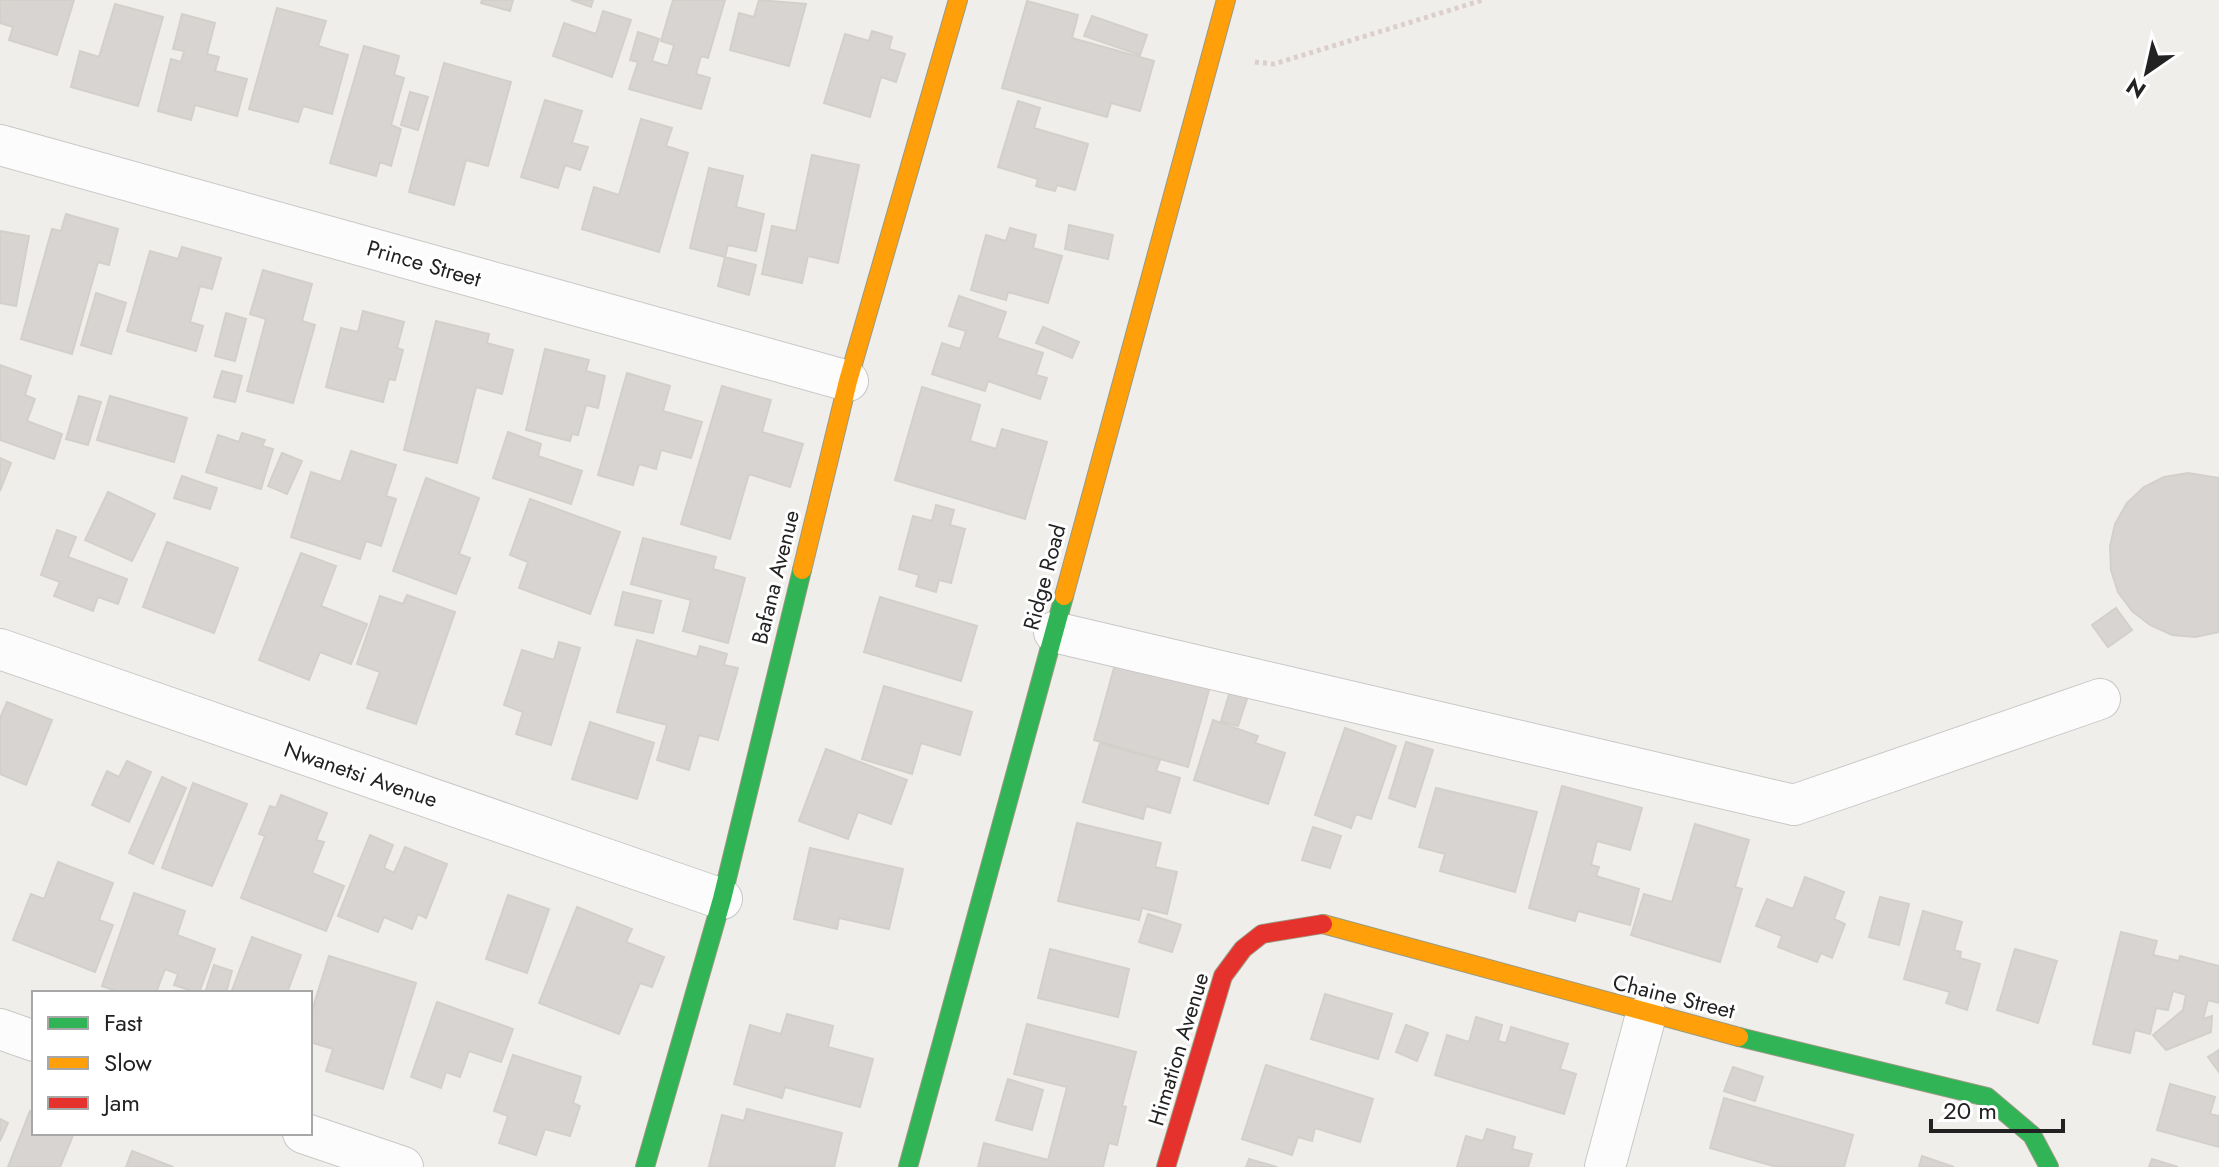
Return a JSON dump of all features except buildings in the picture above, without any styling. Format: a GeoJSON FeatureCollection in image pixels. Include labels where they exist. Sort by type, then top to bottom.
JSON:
{"type":"FeatureCollection","features":[{"type":"Feature","properties":{"kind":"street","name":"Bafana Avenue"},"geometry":{"type":"LineString","coordinates":[[645,1167],[722,899],[848,381],[958,0]]}},
{"type":"Feature","properties":{"kind":"street","name":"Ridge Road"},"geometry":{"type":"LineString","coordinates":[[908,1167],[1226,0]]}},
{"type":"Feature","properties":{"kind":"street","name":"Prince Street"},"geometry":{"type":"LineString","coordinates":[[0,145],[848,381]]}},
{"type":"Feature","properties":{"kind":"street"},"geometry":{"type":"LineString","coordinates":[[1054,632],[1794,805],[2100,699]]}},
{"type":"Feature","properties":{"kind":"street","name":"Nwanetsi Avenue"},"geometry":{"type":"LineString","coordinates":[[0,649],[722,899]]}},
{"type":"Feature","properties":{"kind":"street","name":"Chaine Street"},"geometry":{"type":"LineString","coordinates":[[1285,928],[1326,924],[1646,1015],[1987,1097],[2018,1118],[2038,1142],[2049,1167]]}},
{"type":"Feature","properties":{"kind":"street","name":"Himation Avenue"},"geometry":{"type":"LineString","coordinates":[[1166,1167],[1223,976],[1243,949],[1262,934],[1285,928]]}},
{"type":"Feature","properties":{"kind":"street"},"geometry":{"type":"LineString","coordinates":[[1605,1167],[1646,1015]]}},
{"type":"Feature","properties":{"kind":"street"},"geometry":{"type":"LineString","coordinates":[[0,1029],[32,1040]]}},
{"type":"Feature","properties":{"kind":"street"},"geometry":{"type":"LineString","coordinates":[[309,1135],[403,1167]]}},
{"type":"Feature","properties":{"kind":"path"},"geometry":{"type":"LineString","coordinates":[[1210,57],[1274,64],[1483,0]]}},
{"type":"Feature","properties":{"kind":"traffic: fast"},"geometry":{"type":"LineString","coordinates":[[645,1167],[722,899],[802,570]]}},
{"type":"Feature","properties":{"kind":"traffic: fast"},"geometry":{"type":"LineString","coordinates":[[908,1167],[1064,596]]}},
{"type":"Feature","properties":{"kind":"traffic: fast"},"geometry":{"type":"LineString","coordinates":[[1739,1037],[1987,1097],[2032,1135],[2049,1167]]}},
{"type":"Feature","properties":{"kind":"traffic: slow"},"geometry":{"type":"LineString","coordinates":[[802,570],[848,381],[958,0]]}},
{"type":"Feature","properties":{"kind":"traffic: slow"},"geometry":{"type":"LineString","coordinates":[[1064,596],[1226,0]]}},
{"type":"Feature","properties":{"kind":"traffic: slow"},"geometry":{"type":"LineString","coordinates":[[1323,924],[1739,1037]]}},
{"type":"Feature","properties":{"kind":"traffic: jam"},"geometry":{"type":"LineString","coordinates":[[1166,1167],[1223,976],[1243,949],[1262,934],[1323,924]]}}]}
